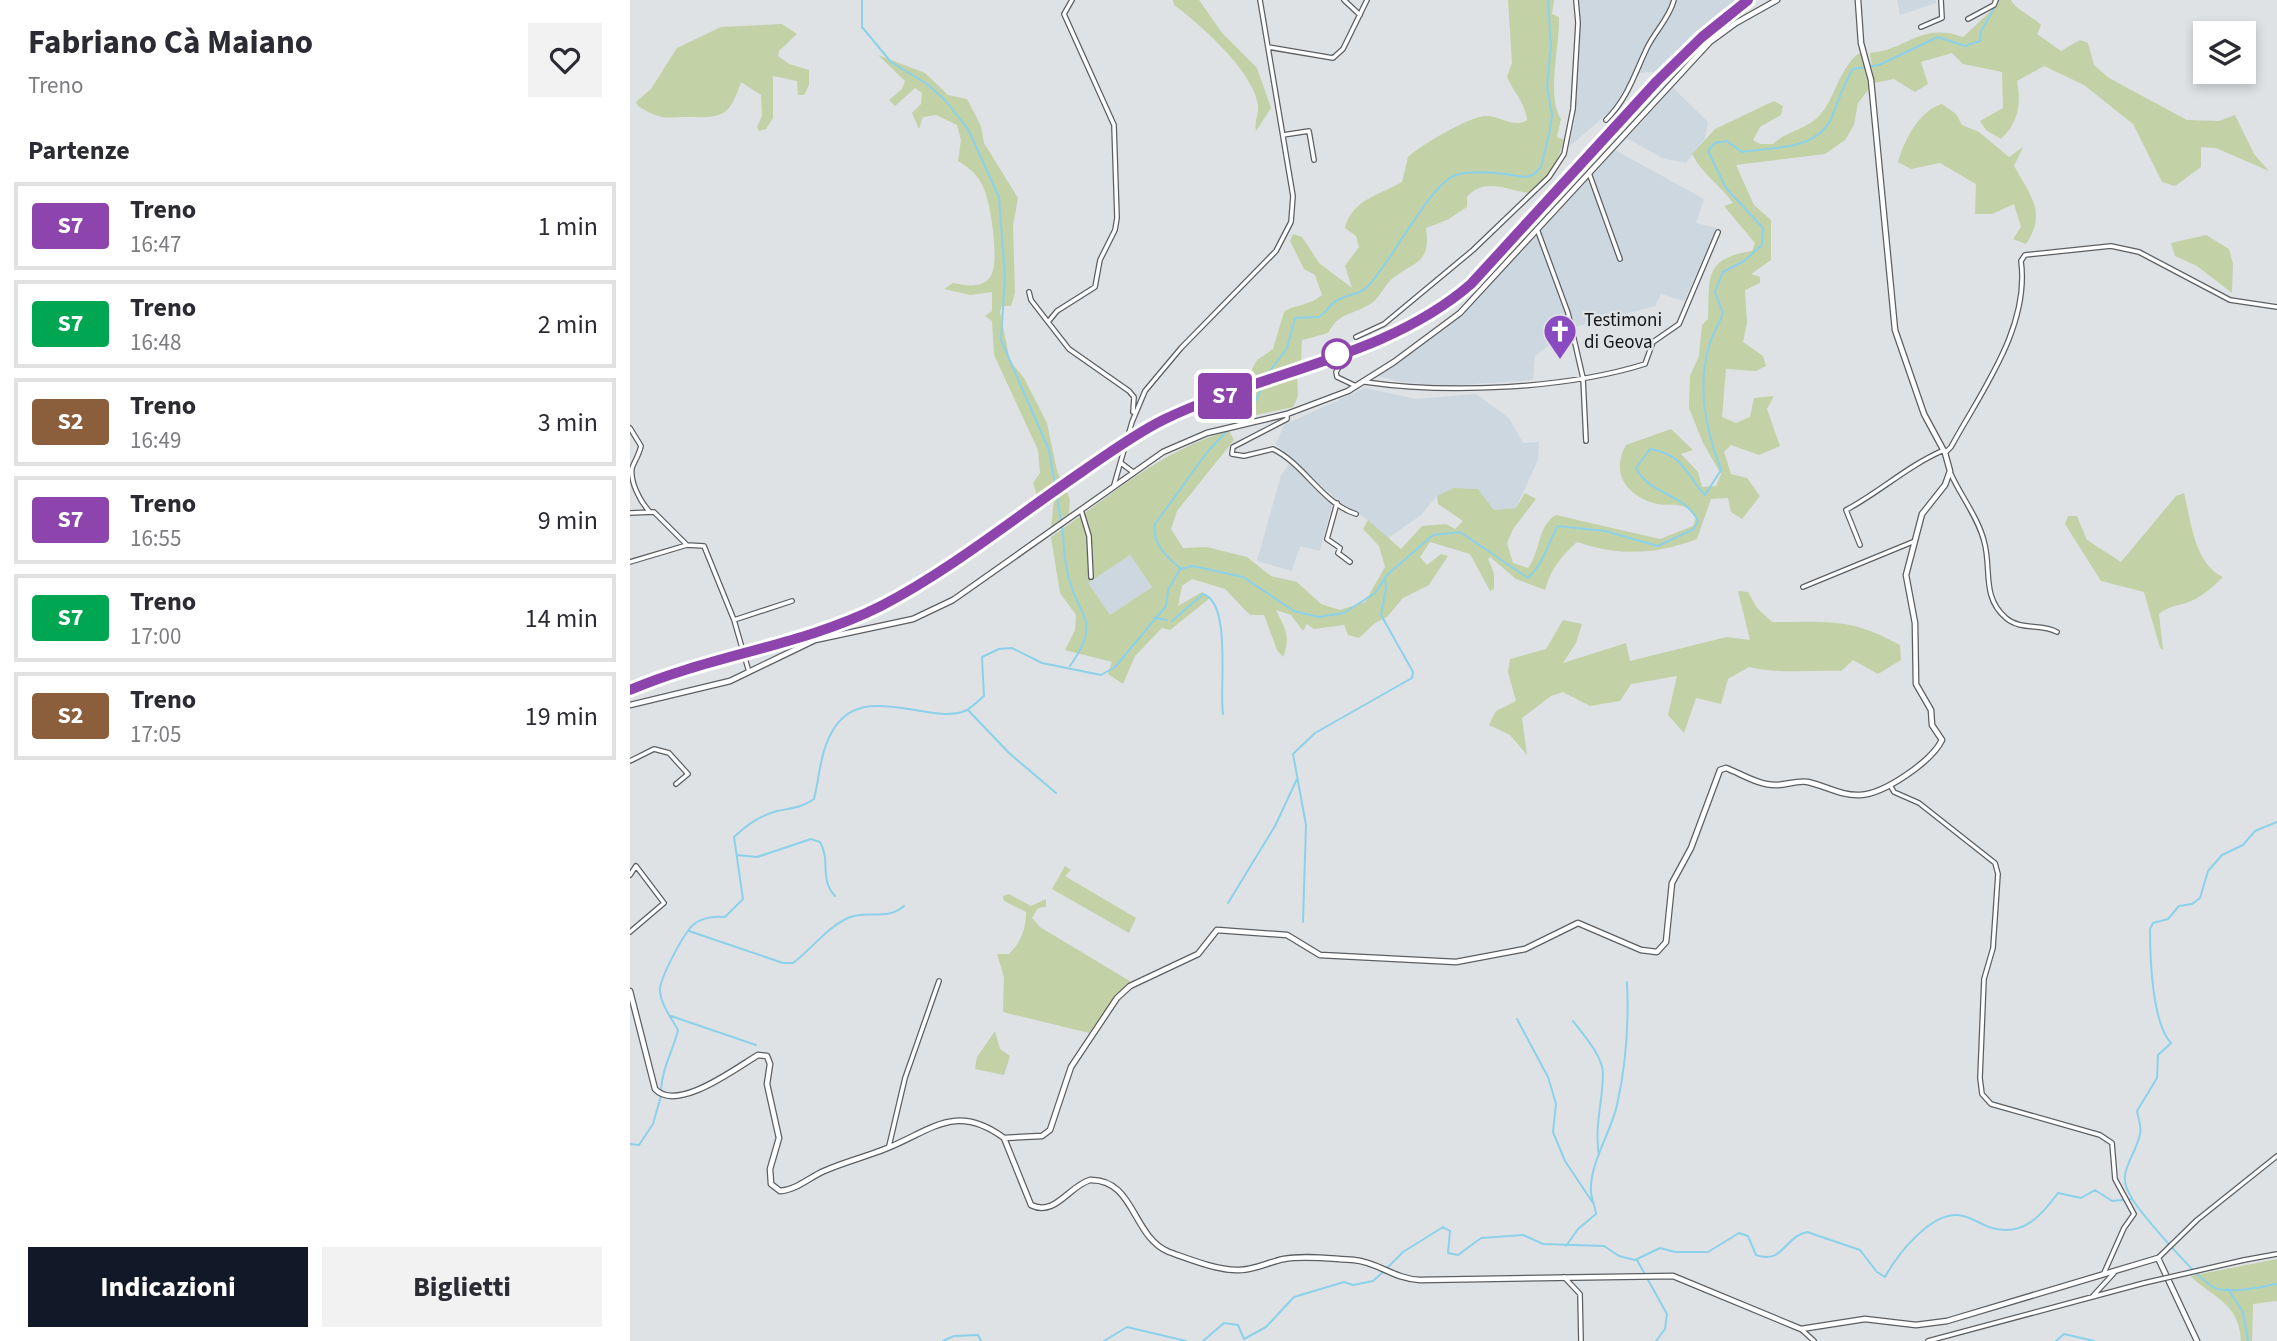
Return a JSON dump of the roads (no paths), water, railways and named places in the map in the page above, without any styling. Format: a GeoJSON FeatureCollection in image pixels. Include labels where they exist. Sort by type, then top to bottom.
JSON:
{"type":"FeatureCollection","features":[{"type":"Feature","properties":{"kind":"street"},"geometry":{"type":"LineString","coordinates":[[1048,322],[1057,311],[1095,287],[1100,260],[1115,230],[1117,218],[1114,125],[1064,14],[1072,0]]}},
{"type":"Feature","properties":{"kind":"street"},"geometry":{"type":"LineString","coordinates":[[1114,485],[1133,418],[1145,391],[1160,371],[1276,251],[1286,237],[1293,216],[1293,196],[1260,0]]}},
{"type":"Feature","properties":{"kind":"street"},"geometry":{"type":"LineString","coordinates":[[1344,0],[1360,15]]}},
{"type":"Feature","properties":{"kind":"street"},"geometry":{"type":"LineString","coordinates":[[1268,47],[1333,58],[1343,49],[1367,0]]}},
{"type":"Feature","properties":{"kind":"street"},"geometry":{"type":"LineString","coordinates":[[1356,337],[1384,324],[1473,250],[1549,177],[1564,155],[1573,109],[1578,23],[1576,0]]}},
{"type":"Feature","properties":{"kind":"street"},"geometry":{"type":"LineString","coordinates":[[1606,120],[1625,99],[1648,46],[1662,28],[1674,0]]}},
{"type":"Feature","properties":{"kind":"street"},"geometry":{"type":"LineString","coordinates":[[630,705],[717,685],[749,674],[816,640],[925,615],[953,600],[1132,472],[1172,448],[1207,433],[1287,414],[1356,386],[1450,321],[1722,33],[1777,0]]}},
{"type":"Feature","properties":{"kind":"street"},"geometry":{"type":"LineString","coordinates":[[1858,0],[1861,43],[1870,75],[1895,330],[1924,414],[1945,451],[1950,471],[1984,541],[1986,578],[1993,602],[2005,618],[2018,625],[2049,627],[2057,632]]}},
{"type":"Feature","properties":{"kind":"street"},"geometry":{"type":"LineString","coordinates":[[1921,27],[1942,18],[1941,0]]}},
{"type":"Feature","properties":{"kind":"street"},"geometry":{"type":"LineString","coordinates":[[1968,19],[1994,5],[1997,0]]}},
{"type":"Feature","properties":{"kind":"street"},"geometry":{"type":"LineString","coordinates":[[1283,135],[1309,131],[1314,160]]}},
{"type":"Feature","properties":{"kind":"street"},"geometry":{"type":"LineString","coordinates":[[1589,173],[1620,259]]}},
{"type":"Feature","properties":{"kind":"street"},"geometry":{"type":"LineString","coordinates":[[1537,229],[1568,313],[1583,378],[1586,441]]}},
{"type":"Feature","properties":{"kind":"street"},"geometry":{"type":"LineString","coordinates":[[1363,381],[1447,388],[1617,374],[1645,364],[1653,342],[1679,324],[1718,232]]}},
{"type":"Feature","properties":{"kind":"street"},"geometry":{"type":"LineString","coordinates":[[1860,545],[1846,510],[1879,492],[1897,474],[1951,447],[2014,329],[2024,285],[2021,261],[2025,255],[2112,246],[2139,252],[2230,300],[2277,307]]}},
{"type":"Feature","properties":{"kind":"street"},"geometry":{"type":"LineString","coordinates":[[1029,292],[1031,300],[1069,349],[1134,397],[1133,418]]}},
{"type":"Feature","properties":{"kind":"street"},"geometry":{"type":"LineString","coordinates":[[1343,361],[1336,377],[1356,386]]}},
{"type":"Feature","properties":{"kind":"street"},"geometry":{"type":"LineString","coordinates":[[1287,414],[1287,419],[1266,428],[1230,452],[1244,456],[1273,449],[1293,460],[1337,503],[1356,514]]}},
{"type":"Feature","properties":{"kind":"street"},"geometry":{"type":"LineString","coordinates":[[630,428],[639,441],[638,457],[631,472],[632,480],[640,502],[649,511]]}},
{"type":"Feature","properties":{"kind":"street"},"geometry":{"type":"LineString","coordinates":[[1121,462],[1132,472]]}},
{"type":"Feature","properties":{"kind":"street"},"geometry":{"type":"LineString","coordinates":[[1121,462],[1122,479]]}},
{"type":"Feature","properties":{"kind":"street"},"geometry":{"type":"LineString","coordinates":[[630,990],[655,1089],[659,1093],[671,1097],[695,1091],[758,1055],[767,1056],[770,1064],[767,1084],[779,1138],[769,1176],[771,1184],[780,1191],[832,1167],[889,1148],[933,1125],[956,1119],[972,1121],[1004,1138],[1042,1136],[1050,1130],[1071,1067],[1117,998],[1130,986],[1198,954],[1217,930],[1287,935],[1320,955],[1456,962],[1525,949],[1578,923],[1652,953],[1661,950],[1666,942],[1672,883],[1691,848],[1720,770],[1726,768],[1770,784],[1806,782],[1841,794],[1857,795],[1890,785],[1931,757],[1942,740],[1932,726],[1931,710],[1915,677],[1915,623],[1906,575],[1922,514],[1945,485],[1950,471]]}},
{"type":"Feature","properties":{"kind":"street"},"geometry":{"type":"LineString","coordinates":[[1337,503],[1327,539],[1340,548],[1338,553],[1350,562]]}},
{"type":"Feature","properties":{"kind":"street"},"geometry":{"type":"LineString","coordinates":[[1081,510],[1089,536],[1091,577]]}},
{"type":"Feature","properties":{"kind":"street"},"geometry":{"type":"LineString","coordinates":[[630,513],[654,512],[687,545]]}},
{"type":"Feature","properties":{"kind":"street"},"geometry":{"type":"LineString","coordinates":[[1803,587],[1915,541]]}},
{"type":"Feature","properties":{"kind":"street"},"geometry":{"type":"LineString","coordinates":[[630,562],[687,545],[700,544],[707,549],[734,620],[749,674]]}},
{"type":"Feature","properties":{"kind":"street"},"geometry":{"type":"LineString","coordinates":[[734,620],[792,601]]}},
{"type":"Feature","properties":{"kind":"street"},"geometry":{"type":"LineString","coordinates":[[630,761],[653,748],[669,753],[688,774],[677,784]]}},
{"type":"Feature","properties":{"kind":"street"},"geometry":{"type":"LineString","coordinates":[[1890,785],[1894,792],[1919,803],[1987,856],[1997,869],[1993,948],[1984,979],[1980,1078],[1982,1094],[1991,1104],[2108,1139],[2115,1150],[2115,1179],[2134,1217],[2123,1228],[2104,1276]]}},
{"type":"Feature","properties":{"kind":"street"},"geometry":{"type":"LineString","coordinates":[[630,875],[636,866],[664,903],[630,932]]}},
{"type":"Feature","properties":{"kind":"street"},"geometry":{"type":"LineString","coordinates":[[889,1148],[905,1079],[939,981]]}},
{"type":"Feature","properties":{"kind":"street"},"geometry":{"type":"LineString","coordinates":[[1004,1138],[1028,1202],[1035,1208],[1050,1206],[1082,1183],[1101,1180],[1117,1188],[1154,1242],[1169,1251],[1235,1270],[1295,1258],[1369,1263],[1396,1278],[1420,1280],[1657,1275],[1684,1278],[1801,1329],[1814,1341]]}},
{"type":"Feature","properties":{"kind":"street"},"geometry":{"type":"LineString","coordinates":[[1801,1329],[1865,1318],[1929,1324],[2104,1276],[2158,1258],[2197,1220],[2277,1156]]}},
{"type":"Feature","properties":{"kind":"street"},"geometry":{"type":"LineString","coordinates":[[1928,1341],[2144,1283],[2277,1254]]}},
{"type":"Feature","properties":{"kind":"street"},"geometry":{"type":"LineString","coordinates":[[2158,1258],[2197,1341]]}},
{"type":"Feature","properties":{"kind":"street"},"geometry":{"type":"LineString","coordinates":[[2092,1297],[2114,1273]]}},
{"type":"Feature","properties":{"kind":"street"},"geometry":{"type":"LineString","coordinates":[[1564,1277],[1580,1294],[1581,1341]]}},
{"type":"Feature","properties":{"kind":"waterway"},"geometry":{"type":"LineString","coordinates":[[862,0],[862,27],[891,62],[927,84],[945,100],[968,129],[999,197],[1005,276],[1001,340],[1049,450],[1061,521]]}},
{"type":"Feature","properties":{"kind":"waterway"},"geometry":{"type":"LineString","coordinates":[[1234,424],[1255,402],[1270,371],[1287,348],[1295,318],[1319,317],[1341,298],[1367,287],[1422,208],[1445,181],[1456,175],[1472,172],[1525,177],[1533,175],[1541,167],[1552,115],[1547,87],[1551,46],[1548,0]]}},
{"type":"Feature","properties":{"kind":"waterway"},"geometry":{"type":"LineString","coordinates":[[661,1090],[663,1074],[678,1030],[664,1006],[660,991],[673,956],[694,924],[709,917],[725,917],[743,899],[734,837],[765,815],[800,806],[814,799],[826,744],[835,727],[848,714],[864,707],[881,706],[953,714],[967,710],[984,696],[982,657],[999,649],[1012,648],[1042,663],[1101,675],[1115,667],[1166,606],[1168,590],[1180,569],[1193,566],[1243,577],[1294,611],[1318,617],[1344,613],[1375,593],[1387,575],[1433,535],[1460,532],[1528,578],[1542,560],[1558,526],[1605,531],[1658,546],[1694,529],[1698,521],[1692,512],[1676,499],[1649,484],[1636,468],[1650,449],[1670,455],[1705,495],[1721,470],[1707,423],[1703,392],[1711,339],[1723,313],[1715,292],[1723,272],[1744,261],[1762,245],[1763,228],[1726,188],[1708,151],[1715,143],[1727,141],[1742,152],[1792,146],[1815,137],[1831,119],[1853,69],[1879,65],[1938,37],[1965,46],[1980,41],[1981,31],[1999,0]]}},
{"type":"Feature","properties":{"kind":"waterway"},"geometry":{"type":"LineString","coordinates":[[1180,568],[1158,544],[1155,524],[1208,451],[1228,430]]}},
{"type":"Feature","properties":{"kind":"waterway"},"geometry":{"type":"LineString","coordinates":[[1062,526],[1068,575],[1087,628],[1080,650],[1070,666]]}},
{"type":"Feature","properties":{"kind":"waterway"},"geometry":{"type":"LineString","coordinates":[[1303,922],[1306,825],[1293,754],[1315,733],[1412,678],[1413,672],[1381,615],[1386,589],[1385,577]]}},
{"type":"Feature","properties":{"kind":"waterway"},"geometry":{"type":"LineString","coordinates":[[1172,621],[1203,594],[1212,601],[1221,629],[1223,714]]}},
{"type":"Feature","properties":{"kind":"waterway"},"geometry":{"type":"LineString","coordinates":[[1154,618],[1167,620]]}},
{"type":"Feature","properties":{"kind":"waterway"},"geometry":{"type":"LineString","coordinates":[[968,710],[1009,753],[1056,793]]}},
{"type":"Feature","properties":{"kind":"waterway"},"geometry":{"type":"LineString","coordinates":[[1228,903],[1275,826],[1297,779]]}},
{"type":"Feature","properties":{"kind":"waterway"},"geometry":{"type":"LineString","coordinates":[[2132,1198],[2127,1189],[2125,1173],[2140,1134],[2137,1111],[2157,1078],[2158,1055],[2171,1043],[2165,1034],[2156,1006],[2150,929],[2153,923],[2168,919],[2179,906],[2192,904],[2200,898],[2208,871],[2222,855],[2243,845],[2255,831],[2277,822]]}},
{"type":"Feature","properties":{"kind":"waterway"},"geometry":{"type":"LineString","coordinates":[[737,855],[757,857],[811,839],[820,842],[825,856],[827,883],[835,896]]}},
{"type":"Feature","properties":{"kind":"waterway"},"geometry":{"type":"LineString","coordinates":[[689,931],[783,963],[793,963],[833,927],[848,918],[890,913],[904,906]]}},
{"type":"Feature","properties":{"kind":"waterway"},"geometry":{"type":"LineString","coordinates":[[1566,1246],[1578,1229],[1596,1214],[1591,1182],[1614,1116],[1623,1075],[1628,1013],[1627,982]]}},
{"type":"Feature","properties":{"kind":"waterway"},"geometry":{"type":"LineString","coordinates":[[671,1016],[756,1045]]}},
{"type":"Feature","properties":{"kind":"waterway"},"geometry":{"type":"LineString","coordinates":[[1517,1019],[1548,1077],[1556,1104],[1553,1132],[1565,1161],[1593,1203]]}},
{"type":"Feature","properties":{"kind":"waterway"},"geometry":{"type":"LineString","coordinates":[[1573,1021],[1591,1045],[1602,1066],[1599,1155]]}},
{"type":"Feature","properties":{"kind":"waterway"},"geometry":{"type":"LineString","coordinates":[[630,1144],[639,1145],[653,1124],[661,1096]]}},
{"type":"Feature","properties":{"kind":"waterway"},"geometry":{"type":"LineString","coordinates":[[1387,1268],[1403,1252],[1443,1227],[1450,1231],[1448,1253],[1458,1255],[1481,1238],[1523,1235],[1543,1244],[1604,1246],[1619,1256],[1635,1260],[1660,1248],[1675,1252],[1708,1252],[1739,1233],[1748,1236],[1756,1255],[1772,1256],[1807,1232],[1860,1250],[1877,1272],[1885,1277],[1915,1237],[1946,1216],[1961,1215],[1992,1228],[2013,1229],[2031,1222],[2058,1193],[2081,1198],[2095,1190],[2112,1201],[2132,1199],[2160,1234],[2210,1285],[2218,1289],[2240,1290],[2277,1284]]}},
{"type":"Feature","properties":{"kind":"waterway"},"geometry":{"type":"LineString","coordinates":[[1637,1260],[1667,1314],[1665,1329],[1656,1341]]}},
{"type":"Feature","properties":{"kind":"waterway"},"geometry":{"type":"LineString","coordinates":[[1203,1341],[1224,1323],[1238,1325],[1244,1339],[1266,1327],[1294,1297],[1344,1282],[1353,1285],[1373,1281],[1383,1272]]}},
{"type":"Feature","properties":{"kind":"waterway"},"geometry":{"type":"LineString","coordinates":[[2228,1289],[2243,1312],[2248,1341]]}},
{"type":"Feature","properties":{"kind":"waterway"},"geometry":{"type":"LineString","coordinates":[[1104,1341],[1127,1327],[1186,1341]]}},
{"type":"Feature","properties":{"kind":"waterway"},"geometry":{"type":"LineString","coordinates":[[2056,1341],[2064,1334],[2094,1341]]}},
{"type":"Feature","properties":{"kind":"waterway"},"geometry":{"type":"LineString","coordinates":[[943,1341],[954,1336],[978,1335],[981,1341]]}},
{"type":"Feature","properties":{"kind":"railway"},"geometry":{"type":"LineString","coordinates":[[630,689],[692,667],[820,631],[881,606],[957,560],[1130,438],[1152,426],[1202,403],[1363,346],[1438,308],[1471,283],[1672,65],[1748,0]]}},
{"type":"Feature","properties":{"kind":"train","name":"S7"},"geometry":{"type":"LineString","coordinates":[[630,690],[832,626],[878,607],[925,580],[1119,446],[1164,419],[1389,335],[1437,311],[1471,284],[1672,65],[1748,0]]}},
{"type":"Feature","properties":{"kind":"place","name":"Testimoni di Geova"},"geometry":{"type":"Point","coordinates":[1560,361]}}]}
